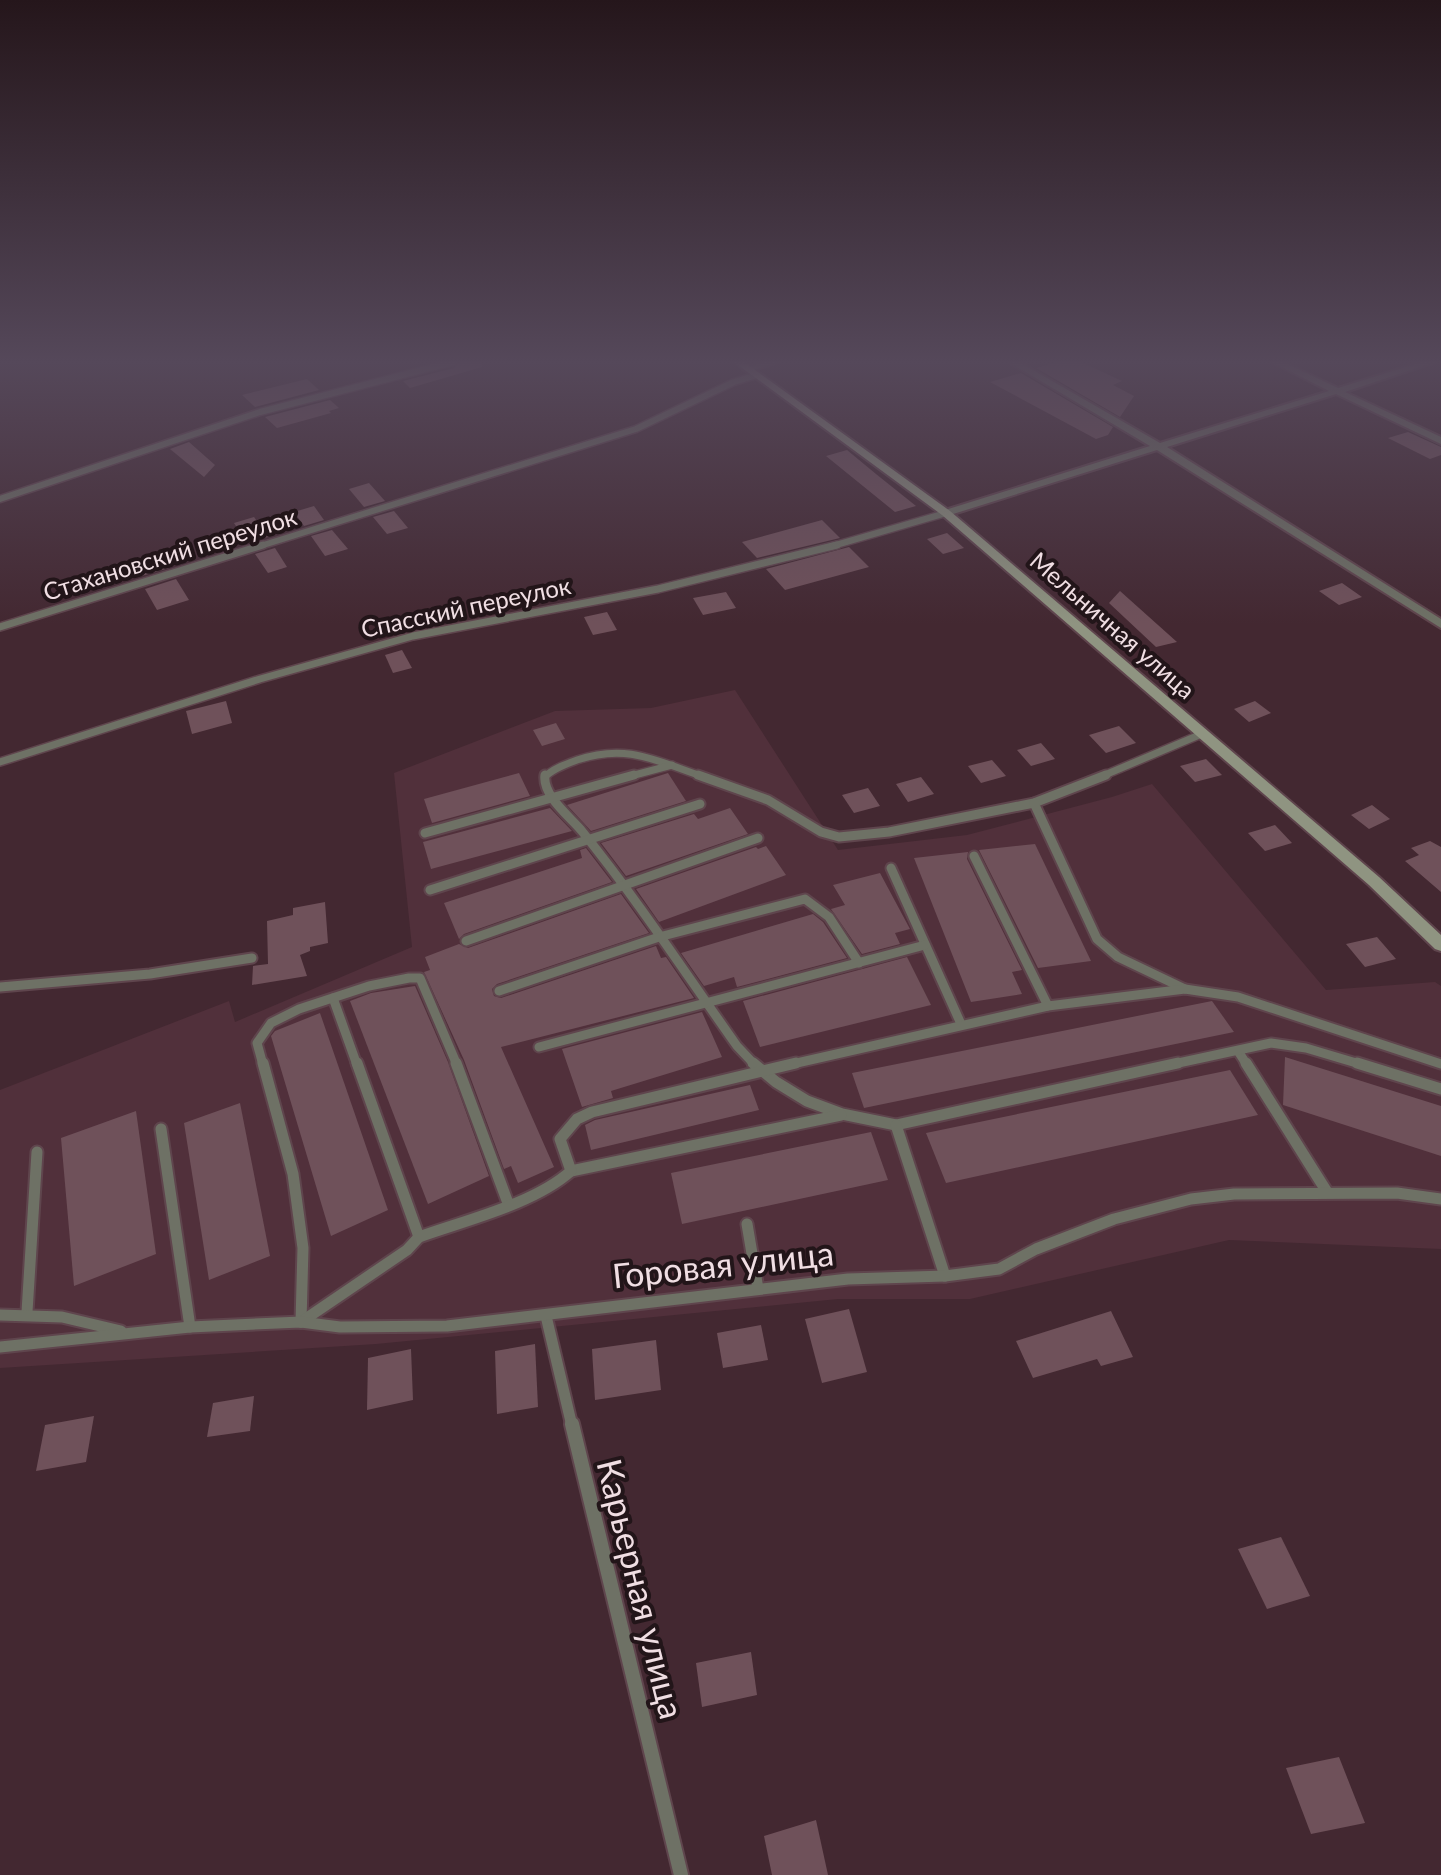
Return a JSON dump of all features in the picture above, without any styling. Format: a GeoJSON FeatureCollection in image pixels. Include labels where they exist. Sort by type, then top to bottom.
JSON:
{"type":"FeatureCollection","features":[{"type":"Feature","properties":{"kind":"main road","name":"Мельничная улица"},"geometry":{"type":"LineString","coordinates":[[859,450],[946,513],[1374,881],[1441,945]]}},
{"type":"Feature","properties":{"kind":"street"},"geometry":{"type":"LineString","coordinates":[[946,513],[1151,450]]}},
{"type":"Feature","properties":{"kind":"street"},"geometry":{"type":"LineString","coordinates":[[1163,450],[1441,624]]}},
{"type":"Feature","properties":{"kind":"lane"},"geometry":{"type":"LineString","coordinates":[[0,499],[148,450]]}},
{"type":"Feature","properties":{"kind":"lane","name":"Стахановский переулок"},"geometry":{"type":"LineString","coordinates":[[0,627],[570,450]]}},
{"type":"Feature","properties":{"kind":"lane","name":"Спасский переулок"},"geometry":{"type":"LineString","coordinates":[[0,762],[260,679],[413,636],[658,589],[847,543],[946,513]]}},
{"type":"Feature","properties":{"kind":"lane"},"geometry":{"type":"LineString","coordinates":[[1204,733],[1161,754],[1034,803],[889,832],[839,837],[821,832],[768,800],[629,751],[584,758],[545,775],[544,783],[553,798],[626,884],[732,1042],[761,1071],[792,1092],[841,1115],[896,1125],[1271,1043],[1306,1048],[1441,1089]]}},
{"type":"Feature","properties":{"kind":"lane"},"geometry":{"type":"LineString","coordinates":[[425,833],[672,765]]}},
{"type":"Feature","properties":{"kind":"lane"},"geometry":{"type":"LineString","coordinates":[[1034,803],[1097,939],[1118,957],[1185,989]]}},
{"type":"Feature","properties":{"kind":"lane"},"geometry":{"type":"LineString","coordinates":[[430,890],[700,804]]}},
{"type":"Feature","properties":{"kind":"lane"},"geometry":{"type":"LineString","coordinates":[[466,941],[758,838]]}},
{"type":"Feature","properties":{"kind":"lane"},"geometry":{"type":"LineString","coordinates":[[974,856],[1048,1006]]}},
{"type":"Feature","properties":{"kind":"lane"},"geometry":{"type":"LineString","coordinates":[[891,868],[961,1024]]}},
{"type":"Feature","properties":{"kind":"lane"},"geometry":{"type":"LineString","coordinates":[[499,991],[659,937],[805,899],[816,902],[824,911],[859,963]]}},
{"type":"Feature","properties":{"kind":"lane"},"geometry":{"type":"LineString","coordinates":[[539,1047],[925,945]]}},
{"type":"Feature","properties":{"kind":"lane"},"geometry":{"type":"LineString","coordinates":[[0,987],[150,974],[252,958]]}},
{"type":"Feature","properties":{"kind":"lane"},"geometry":{"type":"LineString","coordinates":[[301,1322],[303,1248],[293,1174],[257,1043],[271,1023],[333,998],[397,978],[411,975],[420,978],[472,1102],[508,1203]]}},
{"type":"Feature","properties":{"kind":"lane"},"geometry":{"type":"LineString","coordinates":[[571,1171],[560,1139],[577,1119],[592,1112],[961,1024],[1048,1006],[1185,989],[1238,997],[1441,1064]]}},
{"type":"Feature","properties":{"kind":"lane"},"geometry":{"type":"LineString","coordinates":[[333,998],[419,1237]]}},
{"type":"Feature","properties":{"kind":"lane"},"geometry":{"type":"LineString","coordinates":[[1238,1051],[1327,1192]]}},
{"type":"Feature","properties":{"kind":"lane"},"geometry":{"type":"LineString","coordinates":[[301,1322],[407,1250],[419,1237],[539,1193],[566,1179],[571,1171],[841,1115]]}},
{"type":"Feature","properties":{"kind":"lane"},"geometry":{"type":"LineString","coordinates":[[896,1125],[945,1276]]}},
{"type":"Feature","properties":{"kind":"lane"},"geometry":{"type":"LineString","coordinates":[[161,1129],[190,1327]]}},
{"type":"Feature","properties":{"kind":"lane"},"geometry":{"type":"LineString","coordinates":[[27,1312],[37,1152]]}},
{"type":"Feature","properties":{"kind":"lane","name":"Горовая улица"},"geometry":{"type":"LineString","coordinates":[[0,1347],[190,1327],[301,1322],[340,1327],[447,1326],[848,1279],[945,1276],[999,1269],[1036,1249],[1114,1219],[1191,1199],[1234,1194],[1397,1193],[1441,1199]]}},
{"type":"Feature","properties":{"kind":"lane"},"geometry":{"type":"LineString","coordinates":[[747,1224],[758,1289]]}},
{"type":"Feature","properties":{"kind":"lane"},"geometry":{"type":"LineString","coordinates":[[0,1315],[27,1312],[82,1318],[124,1332]]}},
{"type":"Feature","properties":{"kind":"lane","name":"Карьерная улица"},"geometry":{"type":"LineString","coordinates":[[546,1316],[681,1875]]}},
{"type":"Feature","properties":{"kind":"shaded area"},"geometry":{"type":"Polygon","coordinates":[[[735,690],[838,850],[967,835],[1152,784],[1326,990],[1435,982],[1441,986],[1441,1249],[1229,1240],[970,1299],[838,1299],[376,1344],[0,1368],[0,1090],[229,1001],[235,1022],[412,947],[394,773],[555,711],[651,708],[735,690]]]}},
{"type":"Feature","properties":{"kind":"building"},"geometry":{"type":"Polygon","coordinates":[[[171,450],[197,450],[215,465],[204,477],[171,450]]]}},
{"type":"Feature","properties":{"kind":"building"},"geometry":{"type":"Polygon","coordinates":[[[847,450],[916,506],[895,512],[826,456],[847,450]]]}},
{"type":"Feature","properties":{"kind":"building"},"geometry":{"type":"Polygon","coordinates":[[[1411,450],[1441,450],[1441,455],[1430,459],[1411,450]]]}},
{"type":"Feature","properties":{"kind":"building"},"geometry":{"type":"Polygon","coordinates":[[[369,483],[385,501],[364,507],[349,489],[369,483]]]}},
{"type":"Feature","properties":{"kind":"building"},"geometry":{"type":"Polygon","coordinates":[[[314,506],[324,520],[304,526],[294,512],[314,506]]]}},
{"type":"Feature","properties":{"kind":"building"},"geometry":{"type":"Polygon","coordinates":[[[394,511],[408,528],[387,534],[373,517],[394,511]]]}},
{"type":"Feature","properties":{"kind":"building"},"geometry":{"type":"Polygon","coordinates":[[[254,517],[268,537],[247,543],[234,523],[254,517]]]}},
{"type":"Feature","properties":{"kind":"building"},"geometry":{"type":"Polygon","coordinates":[[[822,520],[840,538],[757,558],[742,542],[822,520]]]}},
{"type":"Feature","properties":{"kind":"building"},"geometry":{"type":"Polygon","coordinates":[[[332,530],[348,549],[325,556],[311,536],[332,530]]]}},
{"type":"Feature","properties":{"kind":"building"},"geometry":{"type":"Polygon","coordinates":[[[947,533],[964,548],[943,554],[927,539],[947,533]]]}},
{"type":"Feature","properties":{"kind":"building"},"geometry":{"type":"Polygon","coordinates":[[[849,547],[869,567],[785,590],[766,569],[849,547]]]}},
{"type":"Feature","properties":{"kind":"building"},"geometry":{"type":"Polygon","coordinates":[[[275,548],[287,567],[268,573],[255,554],[275,548]]]}},
{"type":"Feature","properties":{"kind":"building"},"geometry":{"type":"Polygon","coordinates":[[[159,552],[169,568],[138,577],[129,560],[159,552]]]}},
{"type":"Feature","properties":{"kind":"building"},"geometry":{"type":"Polygon","coordinates":[[[176,579],[189,600],[157,610],[145,589],[176,579]]]}},
{"type":"Feature","properties":{"kind":"building"},"geometry":{"type":"Polygon","coordinates":[[[1342,583],[1362,597],[1339,605],[1319,591],[1342,583]]]}},
{"type":"Feature","properties":{"kind":"building"},"geometry":{"type":"Polygon","coordinates":[[[1120,591],[1177,642],[1156,647],[1109,603],[1120,591]]]}},
{"type":"Feature","properties":{"kind":"building"},"geometry":{"type":"Polygon","coordinates":[[[726,592],[736,608],[703,615],[693,598],[726,592]]]}},
{"type":"Feature","properties":{"kind":"building"},"geometry":{"type":"Polygon","coordinates":[[[607,612],[617,630],[593,635],[584,617],[607,612]]]}},
{"type":"Feature","properties":{"kind":"building"},"geometry":{"type":"Polygon","coordinates":[[[402,650],[412,668],[393,673],[385,655],[402,650]]]}},
{"type":"Feature","properties":{"kind":"building"},"geometry":{"type":"Polygon","coordinates":[[[226,701],[232,723],[192,734],[186,711],[226,701]]]}},
{"type":"Feature","properties":{"kind":"building"},"geometry":{"type":"Polygon","coordinates":[[[1255,701],[1271,713],[1249,722],[1234,709],[1255,701]]]}},
{"type":"Feature","properties":{"kind":"building"},"geometry":{"type":"Polygon","coordinates":[[[556,723],[565,739],[542,746],[533,730],[556,723]]]}},
{"type":"Feature","properties":{"kind":"building"},"geometry":{"type":"Polygon","coordinates":[[[1119,726],[1136,743],[1106,753],[1089,735],[1119,726]]]}},
{"type":"Feature","properties":{"kind":"building"},"geometry":{"type":"Polygon","coordinates":[[[1041,743],[1055,759],[1031,766],[1017,750],[1041,743]]]}},
{"type":"Feature","properties":{"kind":"building"},"geometry":{"type":"Polygon","coordinates":[[[1206,759],[1222,775],[1195,782],[1180,766],[1206,759]]]}},
{"type":"Feature","properties":{"kind":"building"},"geometry":{"type":"Polygon","coordinates":[[[992,760],[1006,776],[981,783],[968,766],[992,760]]]}},
{"type":"Feature","properties":{"kind":"building"},"geometry":{"type":"Polygon","coordinates":[[[519,773],[530,796],[432,823],[424,799],[519,773]]]}},
{"type":"Feature","properties":{"kind":"building"},"geometry":{"type":"Polygon","coordinates":[[[668,773],[686,801],[591,831],[567,805],[668,773]]]}},
{"type":"Feature","properties":{"kind":"building"},"geometry":{"type":"Polygon","coordinates":[[[921,777],[934,794],[908,802],[896,784],[921,777]]]}},
{"type":"Feature","properties":{"kind":"building"},"geometry":{"type":"Polygon","coordinates":[[[868,788],[880,806],[854,813],[842,795],[868,788]]]}},
{"type":"Feature","properties":{"kind":"building"},"geometry":{"type":"Polygon","coordinates":[[[1372,805],[1390,819],[1369,829],[1351,815],[1372,805]]]}},
{"type":"Feature","properties":{"kind":"building"},"geometry":{"type":"Polygon","coordinates":[[[550,808],[572,831],[431,869],[423,842],[550,808]]]}},
{"type":"Feature","properties":{"kind":"building"},"geometry":{"type":"Polygon","coordinates":[[[730,808],[748,834],[626,876],[601,843],[694,814],[698,819],[730,808]]]}},
{"type":"Feature","properties":{"kind":"building"},"geometry":{"type":"Polygon","coordinates":[[[1275,825],[1292,843],[1265,851],[1248,833],[1275,825]]]}},
{"type":"Feature","properties":{"kind":"building"},"geometry":{"type":"Polygon","coordinates":[[[1430,841],[1441,847],[1441,892],[1405,861],[1419,855],[1411,848],[1430,841]]]}},
{"type":"Feature","properties":{"kind":"building"},"geometry":{"type":"Polygon","coordinates":[[[1035,844],[1091,961],[1038,968],[979,850],[1035,844]]]}},
{"type":"Feature","properties":{"kind":"building"},"geometry":{"type":"Polygon","coordinates":[[[766,846],[786,875],[659,922],[636,889],[756,847],[766,846]]]}},
{"type":"Feature","properties":{"kind":"building"},"geometry":{"type":"Polygon","coordinates":[[[586,848],[612,882],[464,934],[459,939],[444,903],[582,858],[580,850],[586,848]]]}},
{"type":"Feature","properties":{"kind":"building"},"geometry":{"type":"Polygon","coordinates":[[[968,852],[967,859],[1022,970],[1012,972],[1022,994],[971,1002],[914,858],[968,852]]]}},
{"type":"Feature","properties":{"kind":"building"},"geometry":{"type":"Polygon","coordinates":[[[880,873],[910,929],[895,933],[900,944],[862,954],[831,909],[845,905],[833,885],[880,873]]]}},
{"type":"Feature","properties":{"kind":"building"},"geometry":{"type":"Polygon","coordinates":[[[621,894],[649,933],[497,984],[492,989],[494,996],[501,998],[656,946],[661,958],[666,957],[694,998],[501,1047],[554,1167],[518,1183],[511,1166],[504,1169],[464,1060],[424,972],[430,970],[425,957],[459,944],[468,948],[621,894]]]}},
{"type":"Feature","properties":{"kind":"building"},"geometry":{"type":"Polygon","coordinates":[[[325,902],[328,943],[310,947],[310,951],[300,955],[307,976],[252,985],[253,966],[268,964],[267,921],[293,915],[293,908],[325,902]]]}},
{"type":"Feature","properties":{"kind":"building"},"geometry":{"type":"Polygon","coordinates":[[[813,914],[823,922],[847,958],[737,987],[734,977],[704,986],[681,953],[813,914]]]}},
{"type":"Feature","properties":{"kind":"building"},"geometry":{"type":"Polygon","coordinates":[[[1377,937],[1396,959],[1365,967],[1346,944],[1377,937]]]}},
{"type":"Feature","properties":{"kind":"building"},"geometry":{"type":"Polygon","coordinates":[[[907,957],[931,1005],[760,1047],[743,1001],[907,957]]]}},
{"type":"Feature","properties":{"kind":"building"},"geometry":{"type":"Polygon","coordinates":[[[415,986],[448,1062],[489,1176],[428,1204],[350,1001],[371,993],[415,986]]]}},
{"type":"Feature","properties":{"kind":"building"},"geometry":{"type":"Polygon","coordinates":[[[1212,1001],[1234,1032],[864,1108],[852,1073],[1212,1001]]]}},
{"type":"Feature","properties":{"kind":"building"},"geometry":{"type":"Polygon","coordinates":[[[702,1012],[722,1057],[611,1091],[613,1098],[582,1107],[562,1049],[702,1012]]]}},
{"type":"Feature","properties":{"kind":"building"},"geometry":{"type":"Polygon","coordinates":[[[320,1013],[388,1210],[331,1236],[271,1036],[275,1031],[320,1013]]]}},
{"type":"Feature","properties":{"kind":"building"},"geometry":{"type":"Polygon","coordinates":[[[1285,1057],[1441,1106],[1441,1156],[1283,1105],[1285,1057]]]}},
{"type":"Feature","properties":{"kind":"building"},"geometry":{"type":"Polygon","coordinates":[[[1230,1070],[1258,1115],[946,1183],[926,1133],[1230,1070]]]}},
{"type":"Feature","properties":{"kind":"building"},"geometry":{"type":"Polygon","coordinates":[[[750,1085],[759,1110],[591,1150],[585,1125],[595,1120],[750,1085]]]}},
{"type":"Feature","properties":{"kind":"building"},"geometry":{"type":"Polygon","coordinates":[[[240,1103],[270,1256],[209,1280],[184,1123],[240,1103]]]}},
{"type":"Feature","properties":{"kind":"building"},"geometry":{"type":"Polygon","coordinates":[[[136,1111],[156,1254],[74,1286],[61,1138],[136,1111]]]}},
{"type":"Feature","properties":{"kind":"building"},"geometry":{"type":"Polygon","coordinates":[[[871,1132],[888,1180],[682,1224],[671,1173],[871,1132]]]}},
{"type":"Feature","properties":{"kind":"building"},"geometry":{"type":"Polygon","coordinates":[[[849,1309],[867,1372],[822,1383],[805,1319],[849,1309]]]}},
{"type":"Feature","properties":{"kind":"building"},"geometry":{"type":"Polygon","coordinates":[[[1111,1311],[1133,1357],[1101,1366],[1097,1359],[1033,1378],[1016,1341],[1111,1311]]]}},
{"type":"Feature","properties":{"kind":"building"},"geometry":{"type":"Polygon","coordinates":[[[761,1325],[768,1360],[723,1368],[717,1333],[761,1325]]]}},
{"type":"Feature","properties":{"kind":"building"},"geometry":{"type":"Polygon","coordinates":[[[656,1340],[661,1390],[595,1400],[592,1349],[656,1340]]]}},
{"type":"Feature","properties":{"kind":"building"},"geometry":{"type":"Polygon","coordinates":[[[535,1344],[538,1407],[497,1414],[495,1351],[535,1344]]]}},
{"type":"Feature","properties":{"kind":"building"},"geometry":{"type":"Polygon","coordinates":[[[411,1349],[413,1400],[367,1410],[368,1358],[411,1349]]]}},
{"type":"Feature","properties":{"kind":"building"},"geometry":{"type":"Polygon","coordinates":[[[254,1396],[250,1431],[207,1437],[213,1403],[254,1396]]]}},
{"type":"Feature","properties":{"kind":"building"},"geometry":{"type":"Polygon","coordinates":[[[94,1416],[86,1462],[36,1471],[45,1425],[94,1416]]]}},
{"type":"Feature","properties":{"kind":"building"},"geometry":{"type":"Polygon","coordinates":[[[1281,1537],[1310,1596],[1267,1609],[1238,1549],[1281,1537]]]}},
{"type":"Feature","properties":{"kind":"building"},"geometry":{"type":"Polygon","coordinates":[[[751,1652],[757,1695],[702,1707],[696,1663],[751,1652]]]}},
{"type":"Feature","properties":{"kind":"building"},"geometry":{"type":"Polygon","coordinates":[[[1339,1757],[1365,1823],[1311,1834],[1286,1768],[1339,1757]]]}},
{"type":"Feature","properties":{"kind":"building"},"geometry":{"type":"Polygon","coordinates":[[[816,1820],[828,1875],[772,1875],[764,1836],[816,1820]]]}}]}
